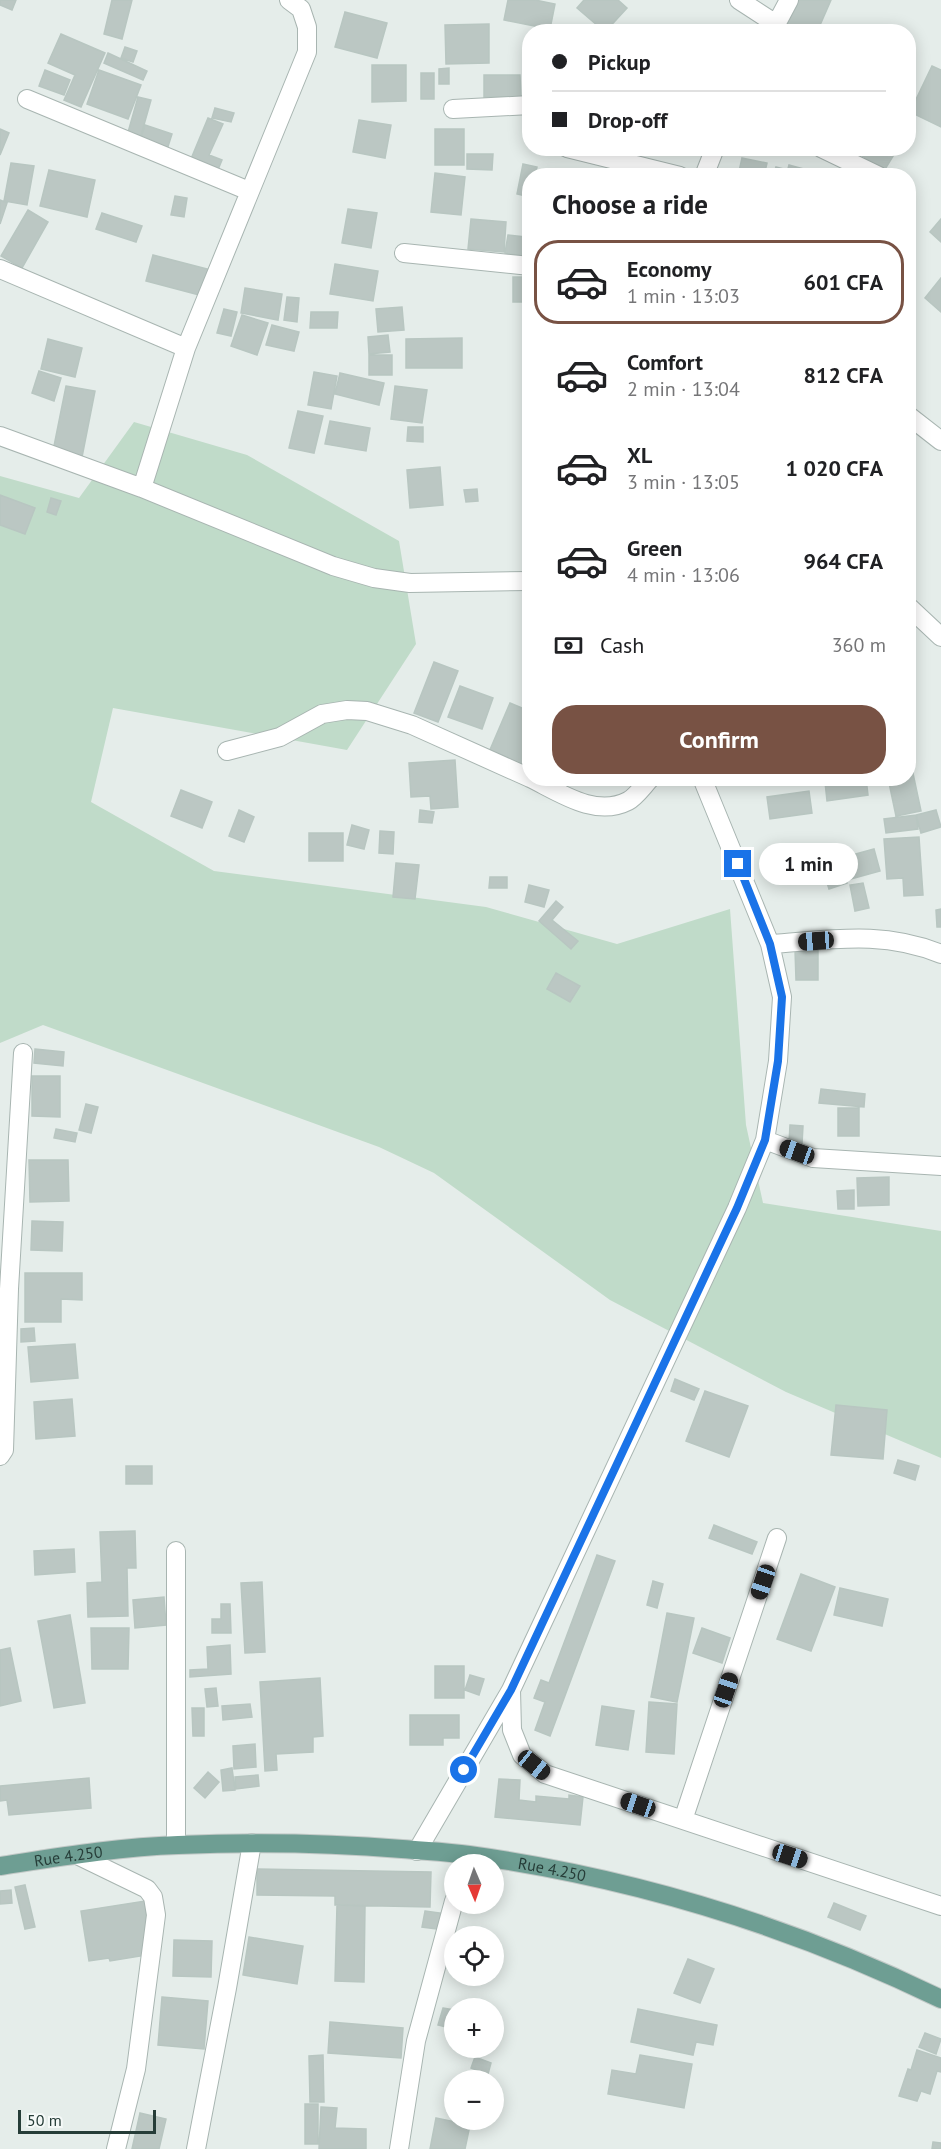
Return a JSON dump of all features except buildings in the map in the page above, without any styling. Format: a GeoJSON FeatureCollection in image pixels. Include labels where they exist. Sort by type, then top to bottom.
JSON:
{"type":"FeatureCollection","features":[{"type":"Feature","properties":{"kind":"main road","name":"Rue 4.250"},"geometry":{"type":"LineString","coordinates":[[0,1866],[176,1845],[252,1843],[359,1846],[444,1856]]}},
{"type":"Feature","properties":{"kind":"main road","name":"Rue 4.250"},"geometry":{"type":"LineString","coordinates":[[504,1864],[558,1870],[651,1890],[775,1928],[890,1974],[941,1999]]}},
{"type":"Feature","properties":{"kind":"street"},"geometry":{"type":"LineString","coordinates":[[142,488],[186,348],[308,52],[308,27],[301,9],[289,0]]}},
{"type":"Feature","properties":{"kind":"street"},"geometry":{"type":"LineString","coordinates":[[739,0],[769,24]]}},
{"type":"Feature","properties":{"kind":"street"},"geometry":{"type":"LineString","coordinates":[[776,24],[789,0]]}},
{"type":"Feature","properties":{"kind":"street"},"geometry":{"type":"LineString","coordinates":[[27,99],[249,191]]}},
{"type":"Feature","properties":{"kind":"street"},"geometry":{"type":"LineString","coordinates":[[453,109],[522,105]]}},
{"type":"Feature","properties":{"kind":"street"},"geometry":{"type":"LineString","coordinates":[[599,156],[648,168]]}},
{"type":"Feature","properties":{"kind":"street"},"geometry":{"type":"LineString","coordinates":[[838,156],[862,168]]}},
{"type":"Feature","properties":{"kind":"street"},"geometry":{"type":"LineString","coordinates":[[404,253],[522,265]]}},
{"type":"Feature","properties":{"kind":"street"},"geometry":{"type":"LineString","coordinates":[[0,269],[186,348]]}},
{"type":"Feature","properties":{"kind":"street"},"geometry":{"type":"LineString","coordinates":[[916,421],[940,440]]}},
{"type":"Feature","properties":{"kind":"street"},"geometry":{"type":"LineString","coordinates":[[0,436],[142,488],[333,566],[374,578],[410,583],[522,581]]}},
{"type":"Feature","properties":{"kind":"street"},"geometry":{"type":"LineString","coordinates":[[916,614],[941,637]]}},
{"type":"Feature","properties":{"kind":"street"},"geometry":{"type":"LineString","coordinates":[[227,751],[280,737],[322,714],[347,710],[367,711],[412,725],[522,774]]}},
{"type":"Feature","properties":{"kind":"street"},"geometry":{"type":"LineString","coordinates":[[546,786],[582,804],[602,807],[629,801],[643,786]]}},
{"type":"Feature","properties":{"kind":"street"},"geometry":{"type":"LineString","coordinates":[[417,1851],[511,1690],[737,1208],[765,1140],[778,1061],[782,997],[770,944],[705,786]]}},
{"type":"Feature","properties":{"kind":"street"},"geometry":{"type":"LineString","coordinates":[[770,944],[862,937],[889,939],[941,954]]}},
{"type":"Feature","properties":{"kind":"street"},"geometry":{"type":"LineString","coordinates":[[0,1456],[4,1450],[4,1289],[9,1148],[23,1053]]}},
{"type":"Feature","properties":{"kind":"street"},"geometry":{"type":"LineString","coordinates":[[765,1140],[813,1158],[941,1166]]}},
{"type":"Feature","properties":{"kind":"street"},"geometry":{"type":"LineString","coordinates":[[683,1820],[777,1538]]}},
{"type":"Feature","properties":{"kind":"street"},"geometry":{"type":"LineString","coordinates":[[176,1551],[176,1845]]}},
{"type":"Feature","properties":{"kind":"street"},"geometry":{"type":"LineString","coordinates":[[511,1690],[512,1730],[522,1755],[545,1774],[941,1906]]}},
{"type":"Feature","properties":{"kind":"street"},"geometry":{"type":"LineString","coordinates":[[196,2149],[252,1843]]}},
{"type":"Feature","properties":{"kind":"street"},"geometry":{"type":"LineString","coordinates":[[77,1855],[147,1889],[153,1897],[156,1915],[136,2070],[116,2149]]}},
{"type":"Feature","properties":{"kind":"street"},"geometry":{"type":"LineString","coordinates":[[399,2149],[416,2041],[450,1914]]}},
{"type":"Feature","properties":{"kind":"green space"},"geometry":{"type":"Polygon","coordinates":[[[134,422],[247,455],[399,541],[416,644],[347,750],[113,708],[91,802],[214,871],[486,907],[617,944],[730,909],[746,1125],[763,1203],[941,1231],[941,1458],[786,1392],[610,1300],[434,1173],[379,1147],[43,1025],[0,1043],[0,476],[79,498],[134,422]]]}},
{"type":"Feature","properties":{"kind":"route"},"geometry":{"type":"LineString","coordinates":[[464,1770],[511,1690],[737,1208],[765,1140],[778,1061],[782,997],[770,944],[738,864]]}}]}
